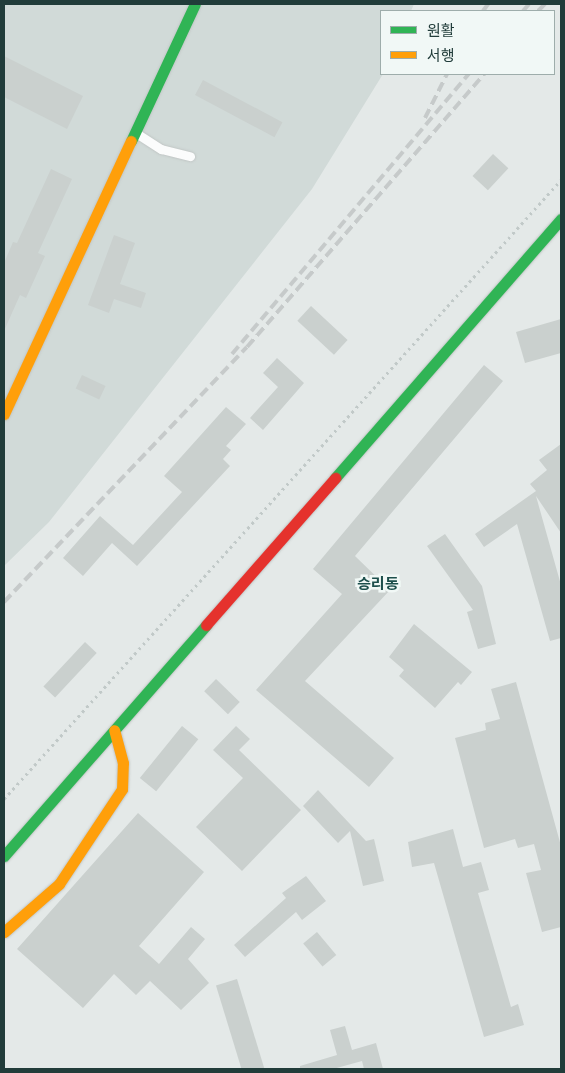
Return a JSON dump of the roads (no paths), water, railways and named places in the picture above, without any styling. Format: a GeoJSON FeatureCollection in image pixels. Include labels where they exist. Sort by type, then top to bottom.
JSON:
{"type":"FeatureCollection","features":[{"type":"Feature","properties":{"kind":"main road"},"geometry":{"type":"LineString","coordinates":[[4,414],[195,4]]}},
{"type":"Feature","properties":{"kind":"main road"},"geometry":{"type":"LineString","coordinates":[[4,856],[561,218]]}},
{"type":"Feature","properties":{"kind":"main road"},"geometry":{"type":"LineString","coordinates":[[4,932],[59,884],[122,789],[123,763],[114,730]]}},
{"type":"Feature","properties":{"kind":"lane"},"geometry":{"type":"LineString","coordinates":[[134,132],[161,149],[190,156]]}},
{"type":"Feature","properties":{"kind":"railway"},"geometry":{"type":"LineString","coordinates":[[484,10],[488,4]]}},
{"type":"Feature","properties":{"kind":"railway"},"geometry":{"type":"LineString","coordinates":[[524,10],[529,4]]}},
{"type":"Feature","properties":{"kind":"railway"},"geometry":{"type":"LineString","coordinates":[[539,10],[545,4]]}},
{"type":"Feature","properties":{"kind":"railway"},"geometry":{"type":"LineString","coordinates":[[425,118],[446,75]]}},
{"type":"Feature","properties":{"kind":"railway"},"geometry":{"type":"LineString","coordinates":[[232,354],[468,75]]}},
{"type":"Feature","properties":{"kind":"railway"},"geometry":{"type":"LineString","coordinates":[[4,602],[247,347],[483,75]]}},
{"type":"Feature","properties":{"kind":"district","name":"승리동"},"geometry":{"type":"Point","coordinates":[378,585]}}]}
